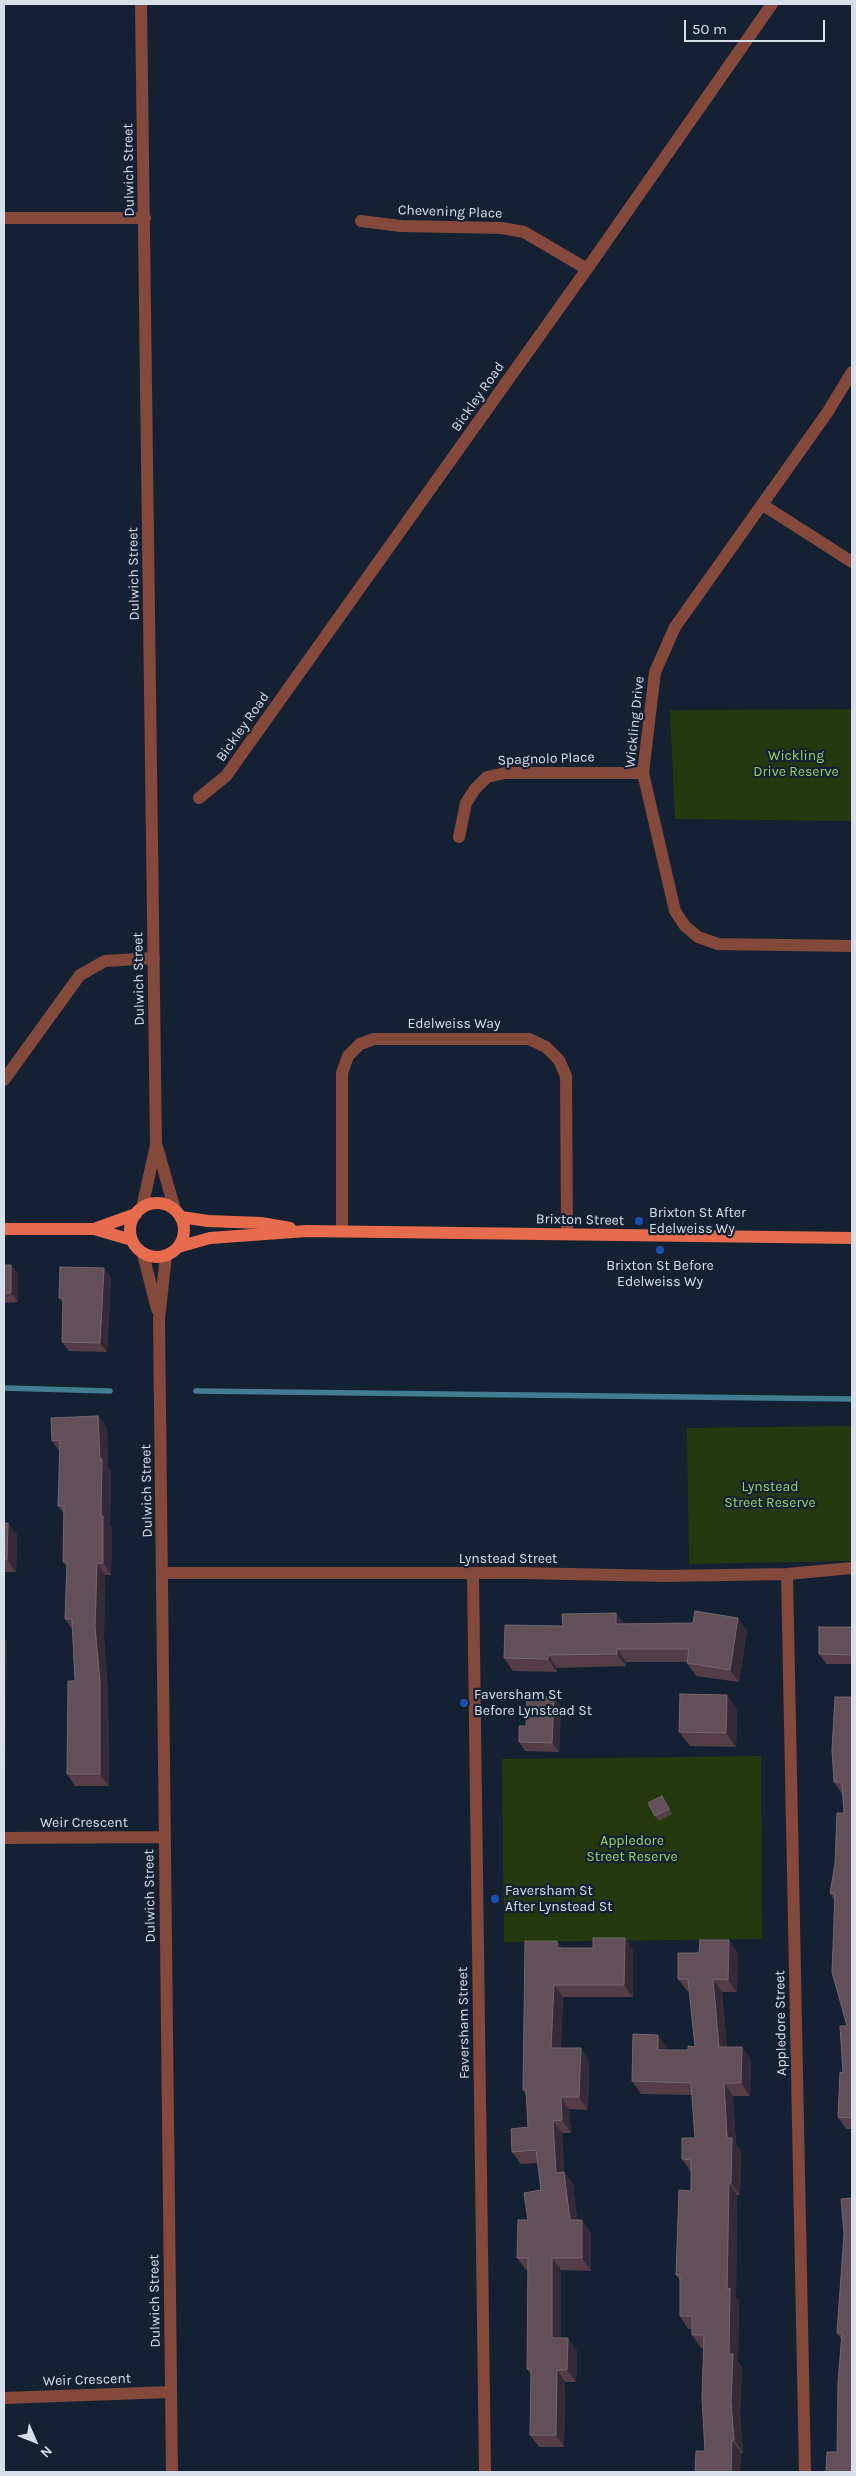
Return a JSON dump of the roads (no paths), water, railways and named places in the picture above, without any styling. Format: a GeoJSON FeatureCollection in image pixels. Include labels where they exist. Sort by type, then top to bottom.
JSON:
{"type":"FeatureCollection","features":[{"type":"Feature","properties":{"kind":"main road"},"geometry":{"type":"LineString","coordinates":[[94,1229],[139,1211],[159,1203],[178,1213],[184,1234],[178,1247],[166,1256],[152,1257],[143,1254],[132,1240],[131,1222],[139,1211]]}},
{"type":"Feature","properties":{"kind":"main road","name":"Brixton Street"},"geometry":{"type":"LineString","coordinates":[[178,1213],[208,1221],[261,1223],[307,1231]]}},
{"type":"Feature","properties":{"kind":"main road"},"geometry":{"type":"LineString","coordinates":[[4,1229],[94,1229],[132,1240]]}},
{"type":"Feature","properties":{"kind":"main road","name":"Brixton Street"},"geometry":{"type":"LineString","coordinates":[[178,1247],[210,1238],[307,1231],[852,1238]]}},
{"type":"Feature","properties":{"kind":"street","name":"Dulwich Street"},"geometry":{"type":"LineString","coordinates":[[139,1211],[156,1145],[146,218],[141,4]]}},
{"type":"Feature","properties":{"kind":"street","name":"Bickley Road"},"geometry":{"type":"LineString","coordinates":[[199,798],[226,776],[587,269],[772,4]]}},
{"type":"Feature","properties":{"kind":"street"},"geometry":{"type":"LineString","coordinates":[[4,218],[146,218]]}},
{"type":"Feature","properties":{"kind":"street","name":"Chevening Place"},"geometry":{"type":"LineString","coordinates":[[361,221],[401,226],[502,228],[524,232],[587,269]]}},
{"type":"Feature","properties":{"kind":"street","name":"Wickling Drive"},"geometry":{"type":"LineString","coordinates":[[852,372],[827,414],[676,627],[655,672],[643,773],[675,911],[685,926],[698,937],[718,944],[852,946]]}},
{"type":"Feature","properties":{"kind":"street"},"geometry":{"type":"LineString","coordinates":[[763,505],[852,562]]}},
{"type":"Feature","properties":{"kind":"street","name":"Spagnolo Place"},"geometry":{"type":"LineString","coordinates":[[459,837],[466,803],[474,789],[487,777],[505,773],[643,773]]}},
{"type":"Feature","properties":{"kind":"street"},"geometry":{"type":"LineString","coordinates":[[4,1080],[80,976],[105,961],[154,958]]}},
{"type":"Feature","properties":{"kind":"street","name":"Edelweiss Way"},"geometry":{"type":"LineString","coordinates":[[342,1231],[342,1073],[348,1056],[360,1044],[374,1039],[529,1039],[546,1046],[559,1060],[566,1076],[567,1234]]}},
{"type":"Feature","properties":{"kind":"street","name":"Dulwich Street"},"geometry":{"type":"LineString","coordinates":[[156,1145],[178,1213]]}},
{"type":"Feature","properties":{"kind":"street","name":"Dulwich Street"},"geometry":{"type":"LineString","coordinates":[[143,1254],[159,1319]]}},
{"type":"Feature","properties":{"kind":"street","name":"Dulwich Street"},"geometry":{"type":"LineString","coordinates":[[166,1256],[159,1319],[172,2472]]}},
{"type":"Feature","properties":{"kind":"street","name":"Lynstead Street"},"geometry":{"type":"LineString","coordinates":[[163,1572],[665,1576],[787,1574],[852,1568]]}},
{"type":"Feature","properties":{"kind":"street","name":"Faversham Street"},"geometry":{"type":"LineString","coordinates":[[473,1574],[485,2472]]}},
{"type":"Feature","properties":{"kind":"street","name":"Appledore Street"},"geometry":{"type":"LineString","coordinates":[[787,1574],[805,2472]]}},
{"type":"Feature","properties":{"kind":"street","name":"Weir Crescent"},"geometry":{"type":"LineString","coordinates":[[4,1838],[164,1837]]}},
{"type":"Feature","properties":{"kind":"street","name":"Weir Crescent"},"geometry":{"type":"LineString","coordinates":[[4,2398],[171,2392]]}},
{"type":"Feature","properties":{"kind":"waterway"},"geometry":{"type":"LineString","coordinates":[[4,1388],[110,1391]]}},
{"type":"Feature","properties":{"kind":"waterway"},"geometry":{"type":"LineString","coordinates":[[196,1391],[852,1399]]}},
{"type":"Feature","properties":{"kind":"place","name":"Brixton St After Edelweiss Wy"},"geometry":{"type":"Point","coordinates":[639,1221]}},
{"type":"Feature","properties":{"kind":"place","name":"Brixton St Before Edelweiss Wy"},"geometry":{"type":"Point","coordinates":[660,1250]}},
{"type":"Feature","properties":{"kind":"place","name":"Faversham St Before Lynstead St"},"geometry":{"type":"Point","coordinates":[464,1703]}},
{"type":"Feature","properties":{"kind":"place","name":"Faversham St After Lynstead St"},"geometry":{"type":"Point","coordinates":[495,1899]}},
{"type":"Feature","properties":{"kind":"park label","name":"Wickling Drive Reserve"},"geometry":{"type":"Point","coordinates":[796,764]}},
{"type":"Feature","properties":{"kind":"park label","name":"Lynstead Street Reserve"},"geometry":{"type":"Point","coordinates":[770,1495]}},
{"type":"Feature","properties":{"kind":"park label","name":"Appledore Street Reserve"},"geometry":{"type":"Point","coordinates":[632,1849]}}]}
